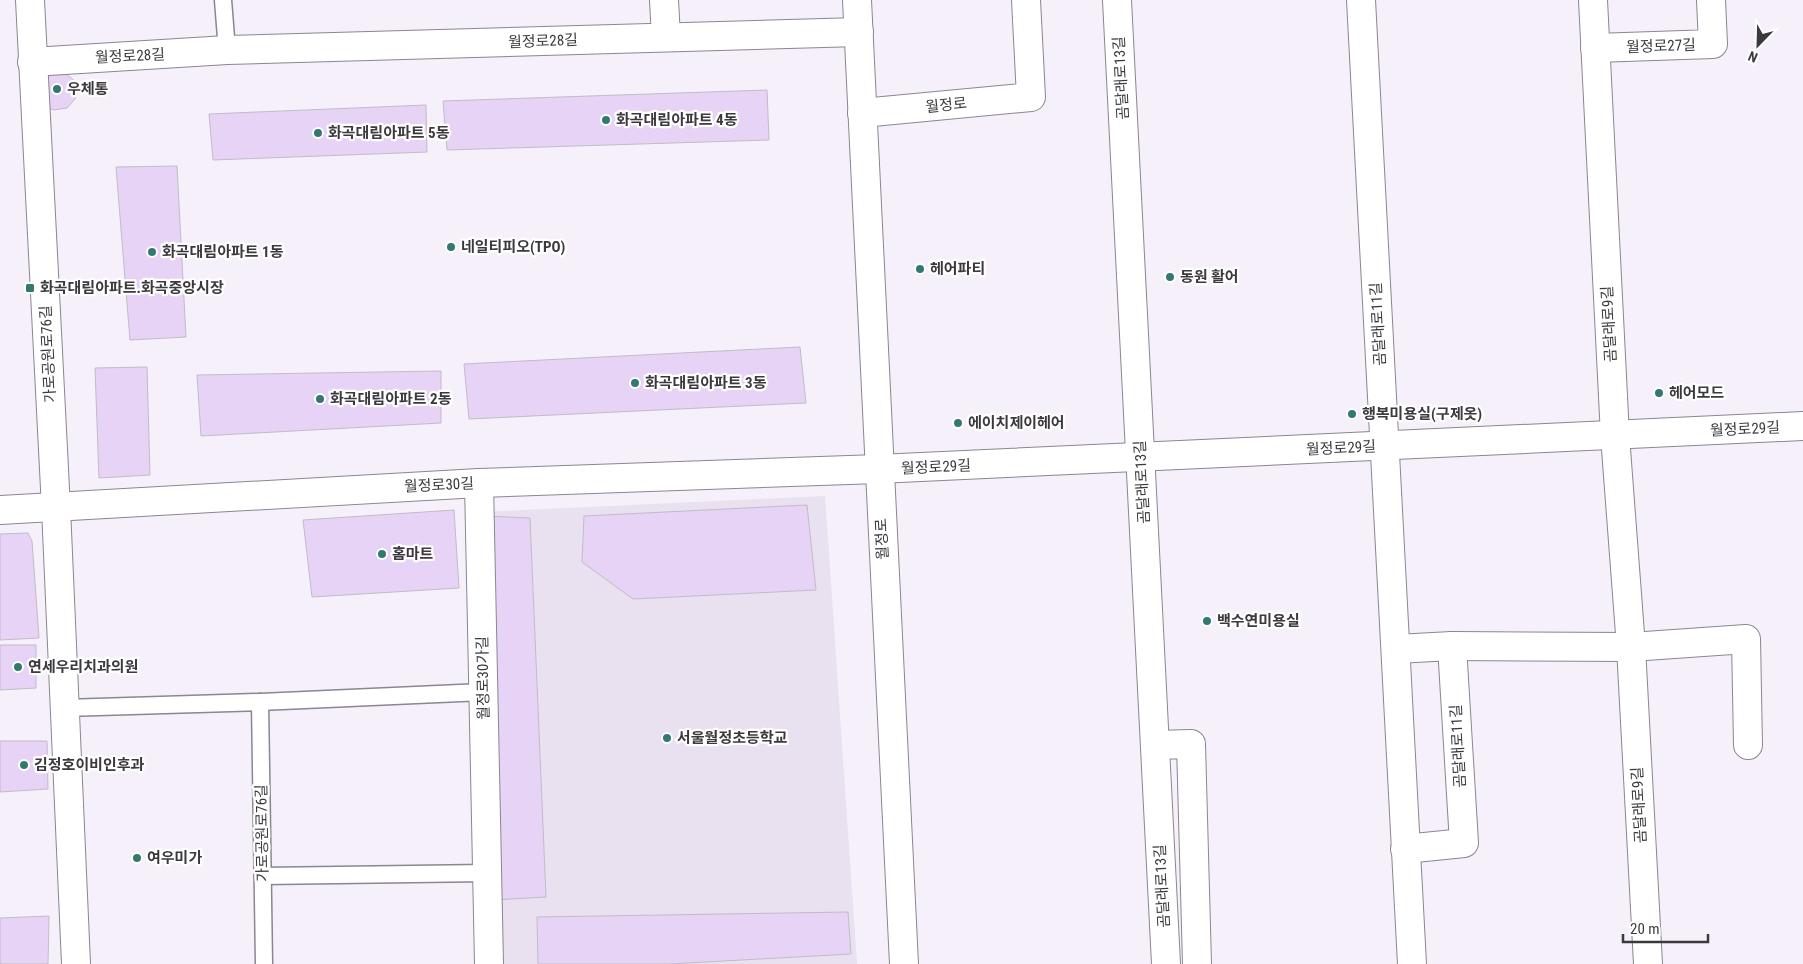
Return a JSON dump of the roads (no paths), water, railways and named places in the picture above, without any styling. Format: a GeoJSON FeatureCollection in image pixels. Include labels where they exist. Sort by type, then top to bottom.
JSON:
{"type":"FeatureCollection","features":[{"type":"Feature","properties":{"kind":"street","name":"가로공원로76길"},"geometry":{"type":"LineString","coordinates":[[30,0],[56,508],[76,964]]}},
{"type":"Feature","properties":{"kind":"street"},"geometry":{"type":"LineString","coordinates":[[664,0],[666,37]]}},
{"type":"Feature","properties":{"kind":"street","name":"월정로"},"geometry":{"type":"LineString","coordinates":[[857,0],[860,32],[878,469],[904,964]]}},
{"type":"Feature","properties":{"kind":"street","name":"월정로"},"geometry":{"type":"LineString","coordinates":[[862,113],[1030,97],[1026,0]]}},
{"type":"Feature","properties":{"kind":"street","name":"곰달래로13길"},"geometry":{"type":"LineString","coordinates":[[1117,0],[1166,964]]}},
{"type":"Feature","properties":{"kind":"street","name":"곰달래로11길"},"geometry":{"type":"LineString","coordinates":[[1361,0],[1412,964]]}},
{"type":"Feature","properties":{"kind":"street","name":"곰달래로9길"},"geometry":{"type":"LineString","coordinates":[[1593,0],[1615,435],[1630,647],[1648,964]]}},
{"type":"Feature","properties":{"kind":"street","name":"월정로27길"},"geometry":{"type":"LineString","coordinates":[[1595,48],[1713,44],[1711,0]]}},
{"type":"Feature","properties":{"kind":"street","name":"월정로28길"},"geometry":{"type":"LineString","coordinates":[[32,62],[227,50],[860,32]]}},
{"type":"Feature","properties":{"kind":"street","name":"월정로29길"},"geometry":{"type":"LineString","coordinates":[[878,469],[1803,426]]}},
{"type":"Feature","properties":{"kind":"street","name":"월정로30길"},"geometry":{"type":"LineString","coordinates":[[0,510],[478,483],[878,469]]}},
{"type":"Feature","properties":{"kind":"street","name":"월정로30가길"},"geometry":{"type":"LineString","coordinates":[[478,483],[489,964]]}},
{"type":"Feature","properties":{"kind":"street"},"geometry":{"type":"LineString","coordinates":[[1396,649],[1452,646],[1630,647],[1746,640],[1748,745]]}},
{"type":"Feature","properties":{"kind":"street","name":"곰달래로11길"},"geometry":{"type":"LineString","coordinates":[[1405,849],[1464,844],[1452,646]]}},
{"type":"Feature","properties":{"kind":"street"},"geometry":{"type":"LineString","coordinates":[[1155,745],[1191,744],[1197,964]]}},
{"type":"Feature","properties":{"kind":"lane"},"geometry":{"type":"LineString","coordinates":[[223,0],[227,50]]}},
{"type":"Feature","properties":{"kind":"lane"},"geometry":{"type":"LineString","coordinates":[[65,708],[483,692]]}},
{"type":"Feature","properties":{"kind":"lane","name":"가로공원로76길"},"geometry":{"type":"LineString","coordinates":[[260,702],[264,964]]}},
{"type":"Feature","properties":{"kind":"lane"},"geometry":{"type":"LineString","coordinates":[[263,876],[487,873]]}},
{"type":"Feature","properties":{"kind":"place","name":"우체통"},"geometry":{"type":"Point","coordinates":[57,89]}},
{"type":"Feature","properties":{"kind":"place","name":"화곡대림아파트 4동"},"geometry":{"type":"Point","coordinates":[606,120]}},
{"type":"Feature","properties":{"kind":"place","name":"화곡대림아파트 5동"},"geometry":{"type":"Point","coordinates":[318,133]}},
{"type":"Feature","properties":{"kind":"place","name":"네일티피오(TPO)"},"geometry":{"type":"Point","coordinates":[451,247]}},
{"type":"Feature","properties":{"kind":"place","name":"화곡대림아파트 1동"},"geometry":{"type":"Point","coordinates":[152,252]}},
{"type":"Feature","properties":{"kind":"place","name":"헤어파티"},"geometry":{"type":"Point","coordinates":[920,269]}},
{"type":"Feature","properties":{"kind":"place","name":"동원 활어"},"geometry":{"type":"Point","coordinates":[1170,277]}},
{"type":"Feature","properties":{"kind":"place","name":"화곡대림아파트.화곡중앙시장"},"geometry":{"type":"Point","coordinates":[30,288]}},
{"type":"Feature","properties":{"kind":"place","name":"화곡대림아파트 3동"},"geometry":{"type":"Point","coordinates":[635,383]}},
{"type":"Feature","properties":{"kind":"place","name":"헤어모드"},"geometry":{"type":"Point","coordinates":[1659,393]}},
{"type":"Feature","properties":{"kind":"place","name":"화곡대림아파트 2동"},"geometry":{"type":"Point","coordinates":[320,399]}},
{"type":"Feature","properties":{"kind":"place","name":"행복미용실(구제옷)"},"geometry":{"type":"Point","coordinates":[1352,414]}},
{"type":"Feature","properties":{"kind":"place","name":"에이치제이헤어"},"geometry":{"type":"Point","coordinates":[958,423]}},
{"type":"Feature","properties":{"kind":"place","name":"홈마트"},"geometry":{"type":"Point","coordinates":[382,554]}},
{"type":"Feature","properties":{"kind":"place","name":"백수연미용실"},"geometry":{"type":"Point","coordinates":[1207,621]}},
{"type":"Feature","properties":{"kind":"place","name":"연세우리치과의원"},"geometry":{"type":"Point","coordinates":[18,667]}},
{"type":"Feature","properties":{"kind":"place","name":"서울월정초등학교"},"geometry":{"type":"Point","coordinates":[667,738]}},
{"type":"Feature","properties":{"kind":"place","name":"김정호이비인후과"},"geometry":{"type":"Point","coordinates":[24,765]}},
{"type":"Feature","properties":{"kind":"place","name":"여우미가"},"geometry":{"type":"Point","coordinates":[137,858]}}]}
